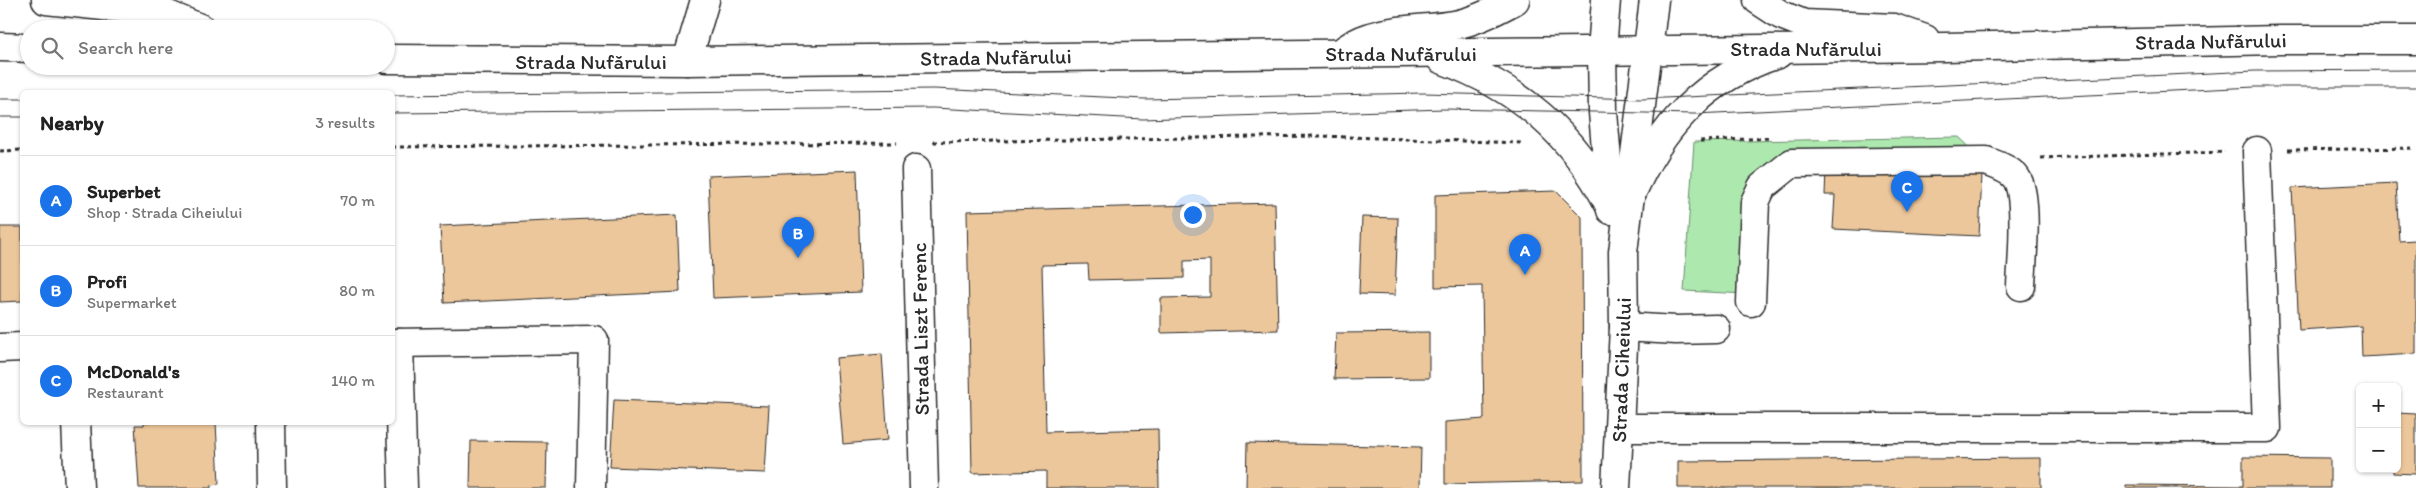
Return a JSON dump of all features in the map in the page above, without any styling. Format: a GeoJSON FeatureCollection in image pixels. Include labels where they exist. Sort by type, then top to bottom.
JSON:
{"type":"FeatureCollection","features":[{"type":"Feature","properties":{"kind":"main road"},"geometry":{"type":"LineString","coordinates":[[46,0],[161,12],[180,20]]}},
{"type":"Feature","properties":{"kind":"main road"},"geometry":{"type":"LineString","coordinates":[[687,61],[706,0]]}},
{"type":"Feature","properties":{"kind":"main road"},"geometry":{"type":"LineString","coordinates":[[1340,53],[1358,40],[1381,33],[1457,25],[1493,12],[1515,0]]}},
{"type":"Feature","properties":{"kind":"main road","name":"Strada Ciheiului"},"geometry":{"type":"LineString","coordinates":[[1606,0],[1602,50],[1603,120],[1620,201],[1623,252],[1624,327],[1616,488]]}},
{"type":"Feature","properties":{"kind":"main road","name":"Strada Ciheiului"},"geometry":{"type":"LineString","coordinates":[[1620,201],[1648,49],[1654,0]]}},
{"type":"Feature","properties":{"kind":"main road"},"geometry":{"type":"LineString","coordinates":[[1758,0],[1781,15],[1804,24],[1894,28],[1945,47]]}},
{"type":"Feature","properties":{"kind":"main road","name":"Strada Nufărului"},"geometry":{"type":"LineString","coordinates":[[395,60],[687,61],[1340,53],[1428,54],[2281,40],[2416,40]]}},
{"type":"Feature","properties":{"kind":"main road"},"geometry":{"type":"LineString","coordinates":[[0,47],[20,48]]}},
{"type":"Feature","properties":{"kind":"main road"},"geometry":{"type":"LineString","coordinates":[[1428,54],[1493,81],[1538,111],[1620,201],[1682,112],[1697,98],[1718,81],[1744,67],[1799,47]]}},
{"type":"Feature","properties":{"kind":"main road"},"geometry":{"type":"LineString","coordinates":[[1619,428],[2267,428],[2257,151]]}},
{"type":"Feature","properties":{"kind":"main road"},"geometry":{"type":"LineString","coordinates":[[1751,302],[1755,202],[1762,186],[1792,164],[1986,161],[2002,167],[2018,179],[2023,196],[2022,286]]}},
{"type":"Feature","properties":{"kind":"main road","name":"Strada Liszt Ferenc"},"geometry":{"type":"LineString","coordinates":[[916,169],[924,488]]}},
{"type":"Feature","properties":{"kind":"main road"},"geometry":{"type":"LineString","coordinates":[[1624,327],[1676,330],[1716,329]]}},
{"type":"Feature","properties":{"kind":"main road"},"geometry":{"type":"LineString","coordinates":[[403,488],[396,343],[594,340],[591,488]]}},
{"type":"Feature","properties":{"kind":"main road"},"geometry":{"type":"LineString","coordinates":[[0,348],[20,347]]}},
{"type":"Feature","properties":{"kind":"main road"},"geometry":{"type":"LineString","coordinates":[[76,425],[79,488]]}},
{"type":"Feature","properties":{"kind":"main road"},"geometry":{"type":"LineString","coordinates":[[271,425],[272,488]]}},
{"type":"Feature","properties":{"kind":"path"},"geometry":{"type":"LineString","coordinates":[[395,147],[903,143]]}},
{"type":"Feature","properties":{"kind":"path"},"geometry":{"type":"LineString","coordinates":[[2257,151],[2416,148]]}},
{"type":"Feature","properties":{"kind":"path"},"geometry":{"type":"LineString","coordinates":[[0,151],[20,150]]}},
{"type":"Feature","properties":{"kind":"green space"},"geometry":{"type":"Polygon","coordinates":[[[1959,137],[1978,155],[1787,158],[1765,167],[1749,180],[1748,294],[1684,291],[1694,142],[1959,137]]]}},
{"type":"Feature","properties":{"kind":"building"},"geometry":{"type":"Polygon","coordinates":[[[1826,168],[1982,175],[1979,236],[1833,229],[1835,195],[1825,195],[1826,168]]]}},
{"type":"Feature","properties":{"kind":"building"},"geometry":{"type":"Polygon","coordinates":[[[857,170],[861,292],[713,298],[708,176],[857,170]]]}},
{"type":"Feature","properties":{"kind":"building"},"geometry":{"type":"Polygon","coordinates":[[[2396,183],[2399,241],[2416,240],[2416,354],[2362,357],[2361,326],[2299,330],[2292,188],[2396,183]]]}},
{"type":"Feature","properties":{"kind":"building"},"geometry":{"type":"Polygon","coordinates":[[[1556,191],[1582,217],[1583,481],[1445,484],[1445,422],[1484,419],[1482,286],[1435,287],[1435,195],[1556,191]]]}},
{"type":"Feature","properties":{"kind":"building"},"geometry":{"type":"Polygon","coordinates":[[[1275,203],[1278,330],[1161,333],[1161,298],[1210,297],[1210,260],[1184,261],[1184,278],[1089,280],[1088,264],[1042,265],[1046,432],[1158,429],[1159,488],[1046,488],[1046,471],[972,473],[967,211],[1275,203]]]}},
{"type":"Feature","properties":{"kind":"building"},"geometry":{"type":"Polygon","coordinates":[[[677,215],[680,292],[444,303],[440,226],[677,215]]]}},
{"type":"Feature","properties":{"kind":"building"},"geometry":{"type":"Polygon","coordinates":[[[1362,217],[1398,218],[1395,295],[1359,294],[1362,217]]]}},
{"type":"Feature","properties":{"kind":"building"},"geometry":{"type":"Polygon","coordinates":[[[0,227],[20,227],[20,301],[0,302],[0,227]]]}},
{"type":"Feature","properties":{"kind":"building"},"geometry":{"type":"Polygon","coordinates":[[[1429,332],[1429,378],[1334,379],[1336,333],[1429,332]]]}},
{"type":"Feature","properties":{"kind":"building"},"geometry":{"type":"Polygon","coordinates":[[[882,354],[888,440],[843,444],[836,358],[882,354]]]}},
{"type":"Feature","properties":{"kind":"building"},"geometry":{"type":"Polygon","coordinates":[[[614,400],[769,406],[765,473],[610,467],[614,400]]]}},
{"type":"Feature","properties":{"kind":"building"},"geometry":{"type":"Polygon","coordinates":[[[2401,413],[2416,414],[2416,474],[2393,473],[2401,473],[2401,413]]]}},
{"type":"Feature","properties":{"kind":"building"},"geometry":{"type":"Polygon","coordinates":[[[135,425],[216,425],[219,484],[211,485],[211,488],[139,488],[135,425]]]}},
{"type":"Feature","properties":{"kind":"building"},"geometry":{"type":"Polygon","coordinates":[[[471,441],[547,442],[546,488],[470,488],[471,441]]]}},
{"type":"Feature","properties":{"kind":"building"},"geometry":{"type":"Polygon","coordinates":[[[1247,443],[1421,447],[1420,488],[1246,488],[1247,443]]]}},
{"type":"Feature","properties":{"kind":"building"},"geometry":{"type":"Polygon","coordinates":[[[2243,457],[2330,458],[2330,488],[2126,488],[2126,485],[2243,486],[2243,457]]]}},
{"type":"Feature","properties":{"kind":"building"},"geometry":{"type":"Polygon","coordinates":[[[2041,458],[2041,488],[1678,488],[1678,461],[2041,458]]]}},
{"type":"Feature","properties":{"kind":"tram line"},"geometry":{"type":"LineString","coordinates":[[395,95],[934,89],[1145,99],[1424,93],[1642,99],[2255,71],[2416,70]]}},
{"type":"Feature","properties":{"kind":"tram line"},"geometry":{"type":"LineString","coordinates":[[395,113],[933,108],[1143,119],[1444,109],[1695,114],[2255,87],[2416,87]]}},
{"type":"Feature","properties":{"kind":"tram line"},"geometry":{"type":"LineString","coordinates":[[0,99],[20,99]]}},
{"type":"Feature","properties":{"kind":"tram line"},"geometry":{"type":"LineString","coordinates":[[0,117],[20,117]]}},
{"type":"Feature","properties":{"kind":"place","name":"McDonald's"},"geometry":{"type":"Point","coordinates":[1907,212]}},
{"type":"Feature","properties":{"kind":"place","name":"Profi"},"geometry":{"type":"Point","coordinates":[798,258]}},
{"type":"Feature","properties":{"kind":"place","name":"Superbet"},"geometry":{"type":"Point","coordinates":[1525,275]}}]}
